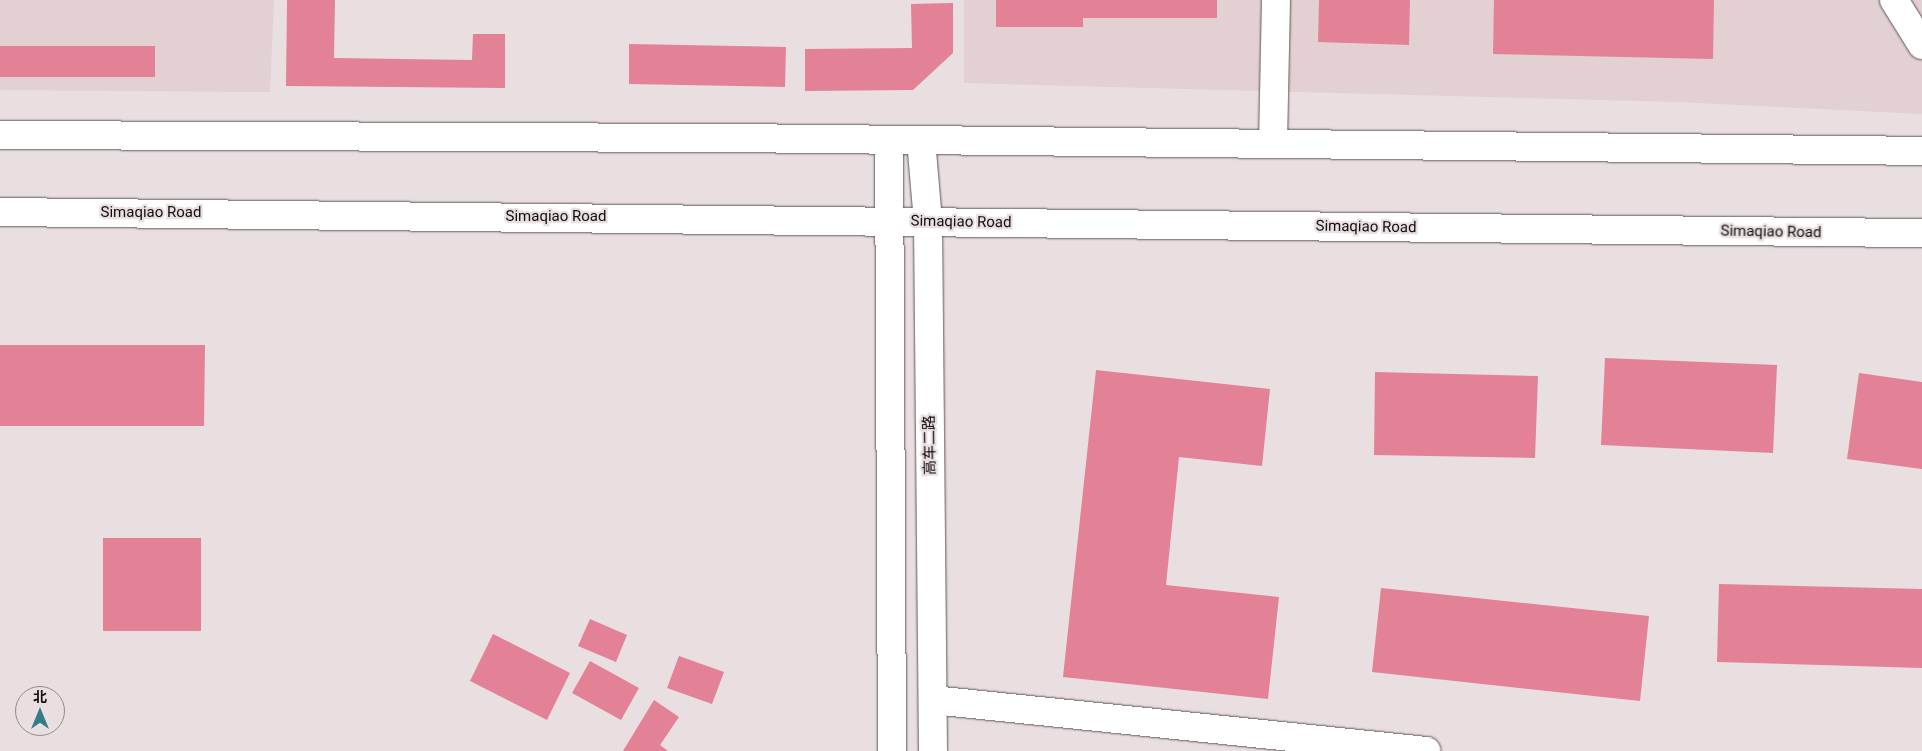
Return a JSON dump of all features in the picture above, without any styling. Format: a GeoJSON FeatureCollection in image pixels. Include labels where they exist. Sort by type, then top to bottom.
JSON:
{"type":"FeatureCollection","features":[{"type":"Feature","properties":{"kind":"main road"},"geometry":{"type":"LineString","coordinates":[[1273,143],[1276,0]]}},
{"type":"Feature","properties":{"kind":"main road"},"geometry":{"type":"LineString","coordinates":[[1894,0],[1922,45]]}},
{"type":"Feature","properties":{"kind":"main road"},"geometry":{"type":"LineString","coordinates":[[0,136],[921,140],[1922,151]]}},
{"type":"Feature","properties":{"kind":"main road"},"geometry":{"type":"LineString","coordinates":[[889,140],[886,219],[892,751]]}},
{"type":"Feature","properties":{"kind":"main road","name":"高车二路"},"geometry":{"type":"LineString","coordinates":[[921,140],[928,222],[933,751]]}},
{"type":"Feature","properties":{"kind":"main road","name":"Simaqiao Road"},"geometry":{"type":"LineString","coordinates":[[0,212],[886,219],[928,222],[1922,233]]}},
{"type":"Feature","properties":{"kind":"main road"},"geometry":{"type":"LineString","coordinates":[[933,700],[1426,751]]}},
{"type":"Feature","properties":{"kind":"shaded area"},"geometry":{"type":"Polygon","coordinates":[[[0,0],[274,0],[270,92],[0,90],[0,0]]]}},
{"type":"Feature","properties":{"kind":"shaded area"},"geometry":{"type":"Polygon","coordinates":[[[964,0],[1922,0],[1922,114],[1676,102],[964,83],[964,0]]]}},
{"type":"Feature","properties":{"kind":"building"},"geometry":{"type":"Polygon","coordinates":[[[287,0],[335,0],[334,58],[472,60],[473,34],[505,34],[505,88],[286,86],[287,0]]]}},
{"type":"Feature","properties":{"kind":"building"},"geometry":{"type":"Polygon","coordinates":[[[996,0],[1217,0],[1217,18],[1083,18],[1083,27],[996,27],[996,0]]]}},
{"type":"Feature","properties":{"kind":"building"},"geometry":{"type":"Polygon","coordinates":[[[1319,0],[1410,0],[1409,45],[1318,42],[1319,0]]]}},
{"type":"Feature","properties":{"kind":"building"},"geometry":{"type":"Polygon","coordinates":[[[1494,0],[1714,0],[1713,59],[1493,54],[1494,0]]]}},
{"type":"Feature","properties":{"kind":"building"},"geometry":{"type":"Polygon","coordinates":[[[953,3],[953,53],[913,90],[805,91],[805,49],[912,48],[911,4],[953,3]]]}},
{"type":"Feature","properties":{"kind":"building"},"geometry":{"type":"Polygon","coordinates":[[[629,44],[786,47],[785,87],[629,84],[629,44]]]}},
{"type":"Feature","properties":{"kind":"building"},"geometry":{"type":"Polygon","coordinates":[[[0,46],[155,46],[155,77],[0,77],[0,46]]]}},
{"type":"Feature","properties":{"kind":"building"},"geometry":{"type":"Polygon","coordinates":[[[0,345],[205,345],[204,426],[0,426],[0,345]]]}},
{"type":"Feature","properties":{"kind":"building"},"geometry":{"type":"Polygon","coordinates":[[[1605,358],[1777,365],[1773,453],[1601,445],[1605,358]]]}},
{"type":"Feature","properties":{"kind":"building"},"geometry":{"type":"Polygon","coordinates":[[[1096,370],[1270,389],[1262,466],[1179,457],[1166,585],[1279,597],[1268,699],[1063,677],[1096,370]]]}},
{"type":"Feature","properties":{"kind":"building"},"geometry":{"type":"Polygon","coordinates":[[[1375,372],[1538,376],[1535,458],[1374,455],[1375,372]]]}},
{"type":"Feature","properties":{"kind":"building"},"geometry":{"type":"Polygon","coordinates":[[[1859,373],[1922,382],[1922,469],[1847,459],[1859,373]]]}},
{"type":"Feature","properties":{"kind":"building"},"geometry":{"type":"Polygon","coordinates":[[[103,538],[201,538],[201,631],[103,631],[103,538]]]}},
{"type":"Feature","properties":{"kind":"building"},"geometry":{"type":"Polygon","coordinates":[[[1719,584],[1922,589],[1922,668],[1717,662],[1719,584]]]}},
{"type":"Feature","properties":{"kind":"building"},"geometry":{"type":"Polygon","coordinates":[[[1381,588],[1649,616],[1640,701],[1372,672],[1381,588]]]}},
{"type":"Feature","properties":{"kind":"building"},"geometry":{"type":"Polygon","coordinates":[[[590,619],[627,635],[616,662],[578,646],[590,619]]]}},
{"type":"Feature","properties":{"kind":"building"},"geometry":{"type":"Polygon","coordinates":[[[493,634],[570,673],[547,720],[470,681],[493,634]]]}},
{"type":"Feature","properties":{"kind":"building"},"geometry":{"type":"Polygon","coordinates":[[[679,656],[724,672],[712,704],[667,688],[679,656]]]}},
{"type":"Feature","properties":{"kind":"building"},"geometry":{"type":"Polygon","coordinates":[[[590,661],[639,688],[621,720],[572,693],[590,661]]]}},
{"type":"Feature","properties":{"kind":"building"},"geometry":{"type":"Polygon","coordinates":[[[654,700],[679,717],[660,745],[668,751],[623,751],[654,700]]]}}]}
